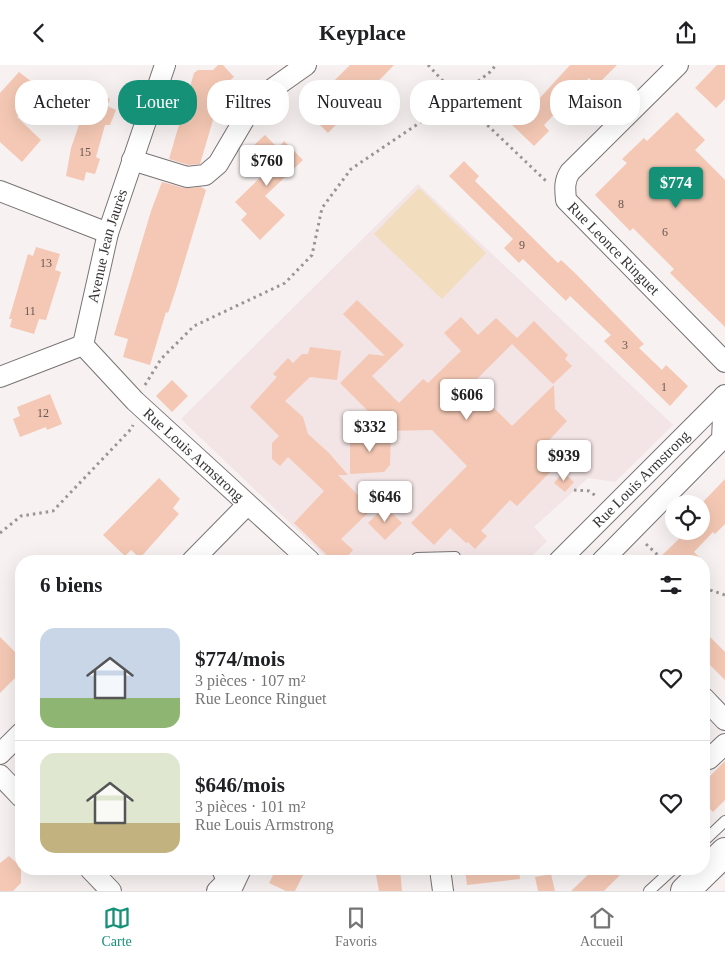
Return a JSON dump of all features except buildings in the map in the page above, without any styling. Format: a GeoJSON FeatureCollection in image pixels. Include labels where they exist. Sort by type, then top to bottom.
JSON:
{"type":"FeatureCollection","features":[{"type":"Feature","properties":{"kind":"street","name":"Avenue Jean Jaurès"},"geometry":{"type":"LineString","coordinates":[[83,345],[108,233],[165,65]]}},
{"type":"Feature","properties":{"kind":"street"},"geometry":{"type":"LineString","coordinates":[[132,159],[187,177],[205,175],[218,164],[255,101],[306,65]]}},
{"type":"Feature","properties":{"kind":"street","name":"Rue Leonce Ringuet"},"geometry":{"type":"LineString","coordinates":[[678,65],[570,172],[564,184],[566,200],[725,362]]}},
{"type":"Feature","properties":{"kind":"street"},"geometry":{"type":"LineString","coordinates":[[0,191],[108,233]]}},
{"type":"Feature","properties":{"kind":"street"},"geometry":{"type":"LineString","coordinates":[[0,377],[83,345]]}},
{"type":"Feature","properties":{"kind":"street","name":"Rue Louis Armstrong"},"geometry":{"type":"LineString","coordinates":[[83,345],[135,401],[303,555]]}},
{"type":"Feature","properties":{"kind":"street","name":"Rue Louis Armstrong"},"geometry":{"type":"LineString","coordinates":[[565,555],[724,396]]}},
{"type":"Feature","properties":{"kind":"street","name":"Rue Louis Armstrong"},"geometry":{"type":"LineString","coordinates":[[608,555],[722,439],[724,396]]}},
{"type":"Feature","properties":{"kind":"street"},"geometry":{"type":"LineString","coordinates":[[198,555],[248,505]]}},
{"type":"Feature","properties":{"kind":"street"},"geometry":{"type":"LineString","coordinates":[[710,704],[725,720]]}},
{"type":"Feature","properties":{"kind":"street"},"geometry":{"type":"LineString","coordinates":[[0,755],[15,739]]}},
{"type":"Feature","properties":{"kind":"street"},"geometry":{"type":"LineString","coordinates":[[710,758],[725,744]]}},
{"type":"Feature","properties":{"kind":"street"},"geometry":{"type":"LineString","coordinates":[[0,775],[15,791]]}},
{"type":"Feature","properties":{"kind":"street"},"geometry":{"type":"LineString","coordinates":[[710,867],[725,852]]}},
{"type":"Feature","properties":{"kind":"street"},"geometry":{"type":"LineString","coordinates":[[96,875],[111,891]]}},
{"type":"Feature","properties":{"kind":"street"},"geometry":{"type":"LineString","coordinates":[[217,891],[227,881],[224,875]]}},
{"type":"Feature","properties":{"kind":"street"},"geometry":{"type":"LineString","coordinates":[[228,891],[231,890],[238,875]]}},
{"type":"Feature","properties":{"kind":"street"},"geometry":{"type":"LineString","coordinates":[[441,875],[443,891]]}},
{"type":"Feature","properties":{"kind":"street"},"geometry":{"type":"LineString","coordinates":[[685,891],[701,875]]}},
{"type":"Feature","properties":{"kind":"lane"},"geometry":{"type":"LineString","coordinates":[[710,835],[725,821]]}},
{"type":"Feature","properties":{"kind":"lane"},"geometry":{"type":"LineString","coordinates":[[649,891],[667,875]]}},
{"type":"Feature","properties":{"kind":"path"},"geometry":{"type":"LineString","coordinates":[[428,65],[442,80]]}},
{"type":"Feature","properties":{"kind":"path"},"geometry":{"type":"LineString","coordinates":[[480,80],[496,65]]}},
{"type":"Feature","properties":{"kind":"path"},"geometry":{"type":"LineString","coordinates":[[0,533],[21,516],[53,511],[132,427],[135,401],[160,359],[194,325],[285,283],[312,255],[322,209],[351,169],[416,125]]}},
{"type":"Feature","properties":{"kind":"path"},"geometry":{"type":"LineString","coordinates":[[487,125],[566,200]]}},
{"type":"Feature","properties":{"kind":"path"},"geometry":{"type":"LineString","coordinates":[[710,590],[725,595]]}},
{"type":"Feature","properties":{"kind":"shaded area"},"geometry":{"type":"Polygon","coordinates":[[[418,184],[673,425],[615,482],[588,478],[534,527],[547,541],[533,555],[324,555],[181,419],[418,184]]]}},
{"type":"Feature","properties":{"kind":"shaded area"},"geometry":{"type":"Polygon","coordinates":[[[419,188],[486,253],[442,299],[374,234],[419,188]]]}}]}
